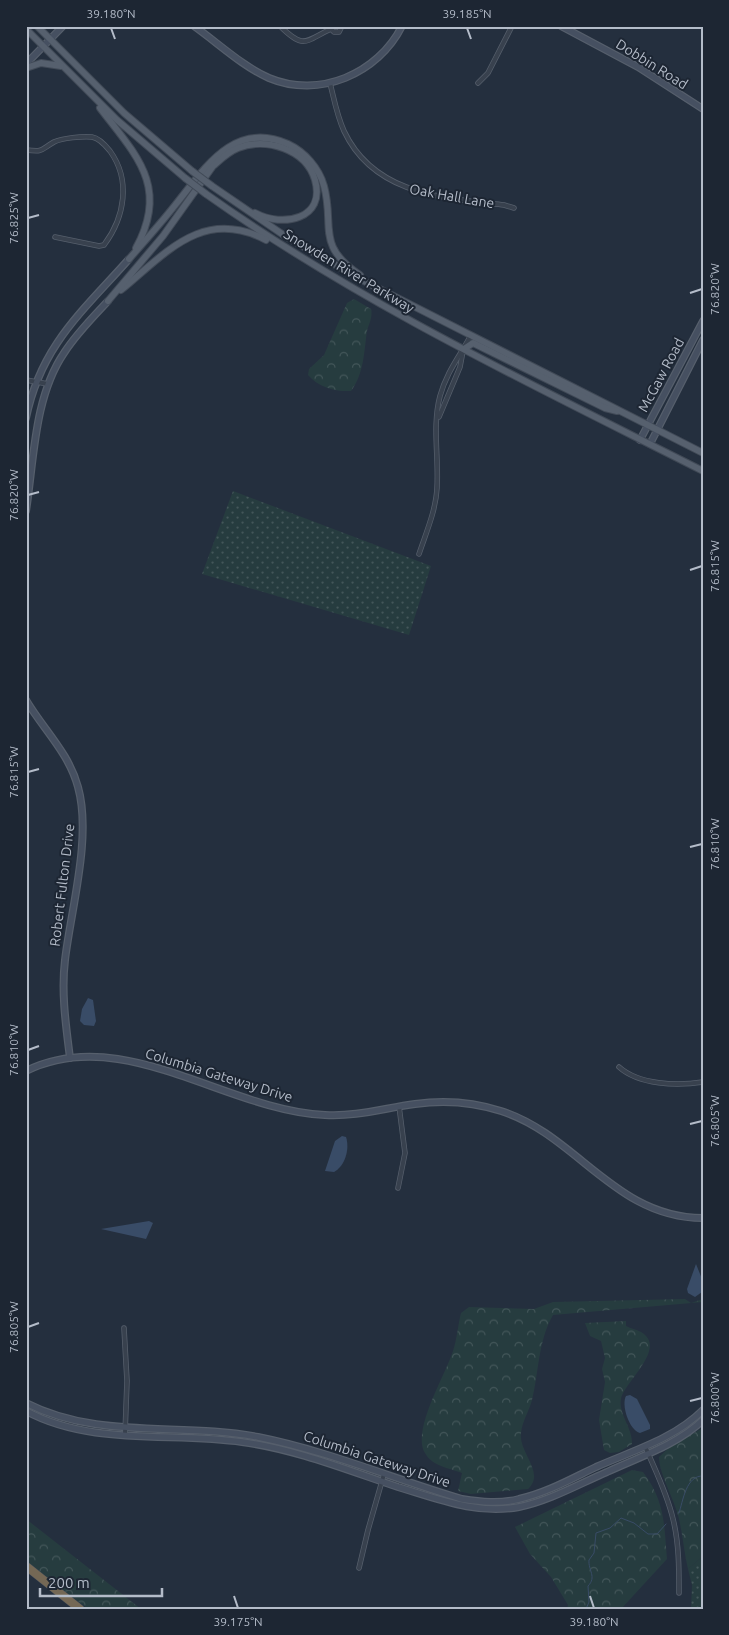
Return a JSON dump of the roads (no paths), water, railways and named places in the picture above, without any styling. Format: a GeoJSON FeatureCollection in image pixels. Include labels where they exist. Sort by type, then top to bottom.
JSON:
{"type":"FeatureCollection","features":[{"type":"Feature","properties":{"kind":"highway"},"geometry":{"type":"LineString","coordinates":[[26,1566],[80,1609]]}},
{"type":"Feature","properties":{"kind":"main road","name":"Snowden River Parkway"},"geometry":{"type":"LineString","coordinates":[[36,26],[124,113],[192,171],[230,200],[317,255],[390,294],[703,452]]}},
{"type":"Feature","properties":{"kind":"main road","name":"Snowden River Parkway"},"geometry":{"type":"LineString","coordinates":[[26,29],[87,91],[143,143],[185,178],[310,265],[464,349],[703,471]]}},
{"type":"Feature","properties":{"kind":"main road"},"geometry":{"type":"LineString","coordinates":[[26,68],[41,63],[62,66]]}},
{"type":"Feature","properties":{"kind":"main road"},"geometry":{"type":"LineString","coordinates":[[87,91],[136,154],[146,176],[149,193],[148,218],[140,241],[130,259]]}},
{"type":"Feature","properties":{"kind":"main road"},"geometry":{"type":"LineString","coordinates":[[130,259],[218,154],[243,140],[266,138],[294,146],[313,163],[324,187],[328,232],[335,251],[349,267],[390,294]]}},
{"type":"Feature","properties":{"kind":"main road"},"geometry":{"type":"LineString","coordinates":[[108,301],[163,236],[213,166],[234,150],[258,144],[272,144],[284,148],[302,161],[316,182],[316,192],[312,204],[302,216],[291,220],[269,219],[230,200]]}},
{"type":"Feature","properties":{"kind":"main road"},"geometry":{"type":"LineString","coordinates":[[108,301],[182,240],[211,229],[232,228],[249,232],[310,265]]}},
{"type":"Feature","properties":{"kind":"main road"},"geometry":{"type":"LineString","coordinates":[[464,349],[473,343],[605,408],[631,415]]}},
{"type":"Feature","properties":{"kind":"street"},"geometry":{"type":"LineString","coordinates":[[26,64],[63,26]]}},
{"type":"Feature","properties":{"kind":"street"},"geometry":{"type":"LineString","coordinates":[[194,26],[268,77],[297,85],[330,83],[354,74],[372,63],[388,47],[402,26]]}},
{"type":"Feature","properties":{"kind":"street"},"geometry":{"type":"LineString","coordinates":[[280,26],[290,37],[302,41],[313,40],[331,27],[334,32],[339,32],[342,26]]}},
{"type":"Feature","properties":{"kind":"street"},"geometry":{"type":"LineString","coordinates":[[478,82],[488,73],[512,26]]}},
{"type":"Feature","properties":{"kind":"street","name":"Dobbin Road"},"geometry":{"type":"LineString","coordinates":[[562,26],[638,67],[703,109]]}},
{"type":"Feature","properties":{"kind":"street","name":"Oak Hall Lane"},"geometry":{"type":"LineString","coordinates":[[330,83],[347,136],[363,159],[381,175],[402,187],[419,192],[504,204],[514,208]]}},
{"type":"Feature","properties":{"kind":"street"},"geometry":{"type":"LineString","coordinates":[[26,150],[42,151],[55,141],[91,137],[108,148],[121,170],[124,187],[122,203],[104,244],[99,246],[55,237]]}},
{"type":"Feature","properties":{"kind":"street"},"geometry":{"type":"LineString","coordinates":[[26,418],[36,381],[53,347],[63,333],[130,259]]}},
{"type":"Feature","properties":{"kind":"street"},"geometry":{"type":"LineString","coordinates":[[26,511],[42,404],[48,384],[63,354],[108,301]]}},
{"type":"Feature","properties":{"kind":"street","name":"McGaw Road"},"geometry":{"type":"LineString","coordinates":[[640,440],[702,325]]}},
{"type":"Feature","properties":{"kind":"street"},"geometry":{"type":"LineString","coordinates":[[419,554],[437,490],[436,445],[439,398],[453,362],[464,349],[471,335]]}},
{"type":"Feature","properties":{"kind":"street"},"geometry":{"type":"LineString","coordinates":[[695,335],[703,340]]}},
{"type":"Feature","properties":{"kind":"street","name":"McGaw Road"},"geometry":{"type":"LineString","coordinates":[[650,444],[703,340]]}},
{"type":"Feature","properties":{"kind":"street"},"geometry":{"type":"LineString","coordinates":[[437,420],[460,367],[464,349]]}},
{"type":"Feature","properties":{"kind":"street"},"geometry":{"type":"LineString","coordinates":[[26,380],[48,384]]}},
{"type":"Feature","properties":{"kind":"street","name":"Robert Fulton Drive"},"geometry":{"type":"LineString","coordinates":[[26,700],[70,766],[78,788],[83,813],[82,841],[63,978],[64,1009],[70,1058]]}},
{"type":"Feature","properties":{"kind":"street","name":"Columbia Gateway Drive"},"geometry":{"type":"LineString","coordinates":[[26,1071],[70,1058],[94,1056],[127,1060],[272,1107],[298,1113],[327,1116],[440,1102],[470,1104],[500,1110],[542,1130],[621,1193],[636,1202],[673,1216],[703,1218]]}},
{"type":"Feature","properties":{"kind":"street"},"geometry":{"type":"LineString","coordinates":[[619,1067],[630,1075],[662,1082],[703,1082]]}},
{"type":"Feature","properties":{"kind":"street"},"geometry":{"type":"LineString","coordinates":[[398,1188],[405,1153],[400,1106]]}},
{"type":"Feature","properties":{"kind":"street"},"geometry":{"type":"LineString","coordinates":[[124,1328],[127,1381],[125,1434]]}},
{"type":"Feature","properties":{"kind":"street","name":"Columbia Gateway Drive"},"geometry":{"type":"LineString","coordinates":[[26,1403],[56,1416],[80,1422],[258,1437],[303,1448],[462,1499],[485,1502],[509,1501],[542,1492],[676,1431],[703,1410]]}},
{"type":"Feature","properties":{"kind":"street","name":"Columbia Gateway Drive"},"geometry":{"type":"LineString","coordinates":[[26,1411],[54,1423],[79,1430],[225,1440],[256,1444],[301,1456],[460,1506],[484,1510],[509,1508],[546,1498],[648,1453],[680,1437],[703,1420]]}},
{"type":"Feature","properties":{"kind":"street"},"geometry":{"type":"LineString","coordinates":[[645,1446],[661,1482],[674,1520],[679,1558],[679,1593]]}},
{"type":"Feature","properties":{"kind":"street"},"geometry":{"type":"LineString","coordinates":[[359,1568],[384,1474]]}},
{"type":"Feature","properties":{"kind":"water"},"geometry":{"type":"Polygon","coordinates":[[[88,998],[93,1000],[96,1021],[94,1026],[84,1025],[80,1021],[82,1009],[88,998]]]}},
{"type":"Feature","properties":{"kind":"water"},"geometry":{"type":"Polygon","coordinates":[[[342,1136],[346,1137],[347,1142],[346,1157],[341,1166],[334,1172],[325,1171],[335,1141],[342,1136]]]}},
{"type":"Feature","properties":{"kind":"water"},"geometry":{"type":"Polygon","coordinates":[[[149,1221],[153,1223],[146,1239],[101,1229],[149,1221]]]}},
{"type":"Feature","properties":{"kind":"water"},"geometry":{"type":"Polygon","coordinates":[[[696,1264],[702,1279],[702,1292],[695,1297],[688,1293],[687,1289],[696,1264]]]}},
{"type":"Feature","properties":{"kind":"water"},"geometry":{"type":"Polygon","coordinates":[[[630,1395],[637,1399],[650,1425],[650,1429],[640,1433],[629,1422],[625,1411],[625,1400],[626,1396],[630,1395]]]}},
{"type":"Feature","properties":{"kind":"waterway"},"geometry":{"type":"LineString","coordinates":[[679,1513],[689,1484],[697,1477],[703,1476]]}},
{"type":"Feature","properties":{"kind":"waterway"},"geometry":{"type":"LineString","coordinates":[[586,1609],[589,1602],[588,1586],[592,1580],[589,1560],[594,1553],[596,1533],[610,1528],[621,1518],[634,1523],[648,1534],[657,1534],[666,1524]]}}]}
